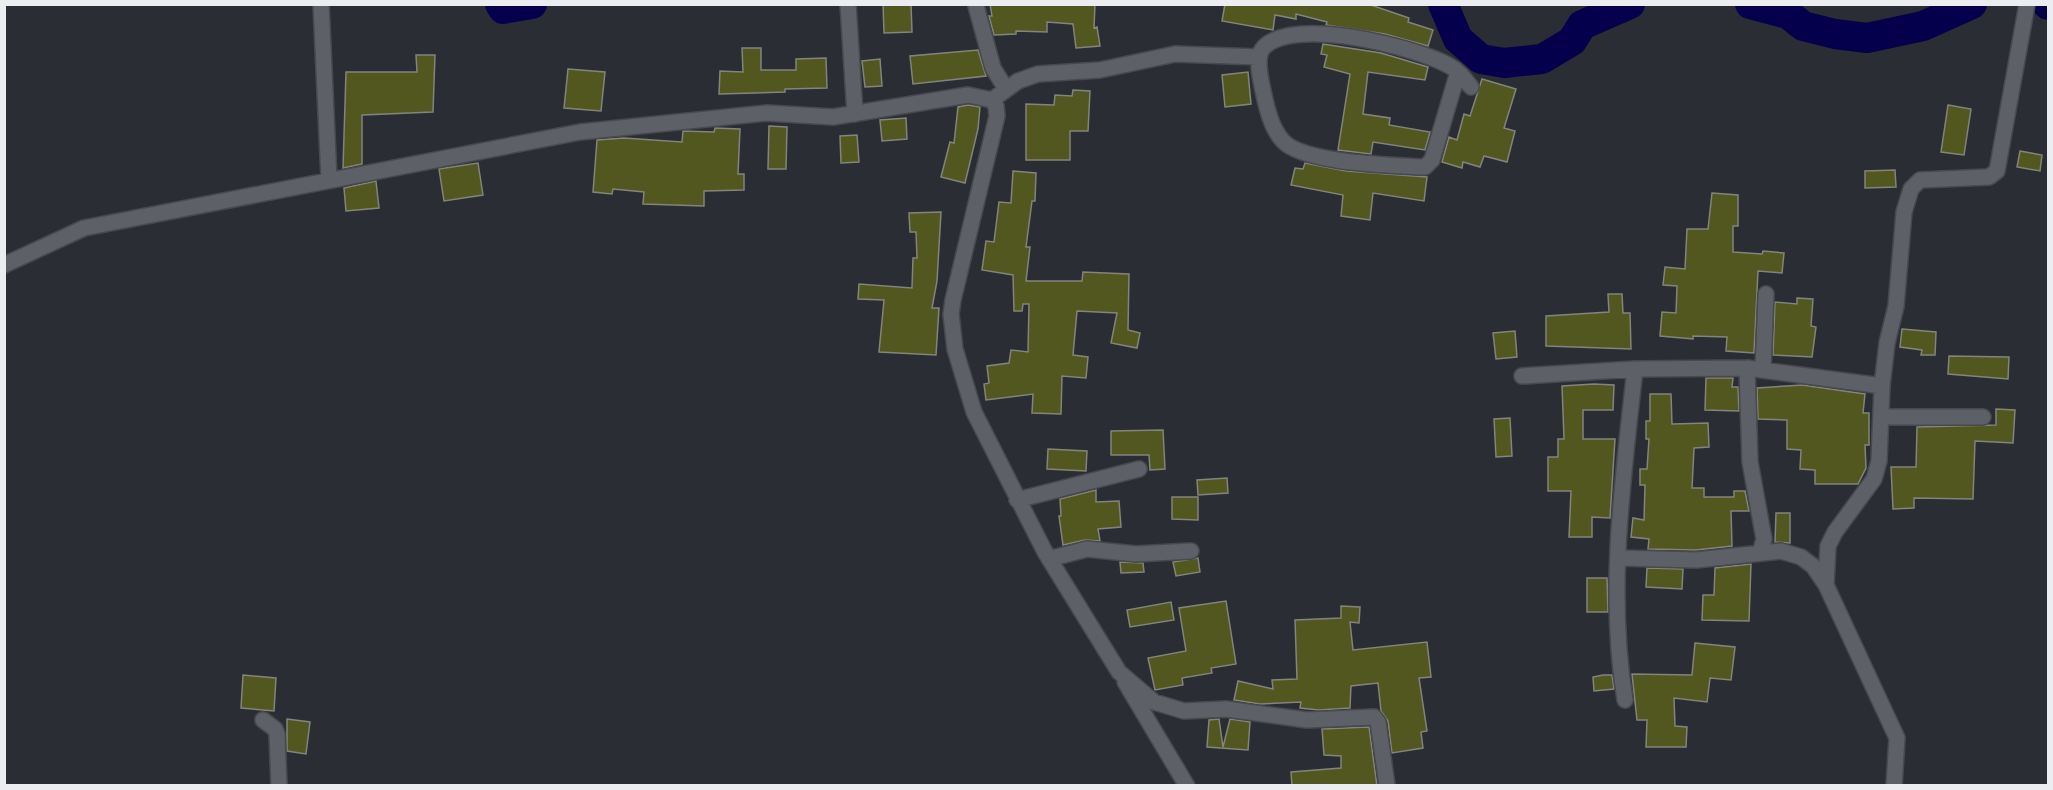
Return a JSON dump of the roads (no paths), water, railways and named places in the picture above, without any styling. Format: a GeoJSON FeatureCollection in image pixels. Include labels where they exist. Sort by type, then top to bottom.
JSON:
{"type":"FeatureCollection","features":[{"type":"Feature","properties":{"kind":"street"},"geometry":{"type":"LineString","coordinates":[[321,4],[329,179]]}},
{"type":"Feature","properties":{"kind":"street"},"geometry":{"type":"LineString","coordinates":[[848,4],[855,114]]}},
{"type":"Feature","properties":{"kind":"street"},"geometry":{"type":"LineString","coordinates":[[1826,585],[1828,546],[1834,532],[1874,479],[1879,461],[1882,386],[1887,343],[1896,306],[1907,197],[1920,180],[1989,177],[1997,171],[2027,5]]}},
{"type":"Feature","properties":{"kind":"street"},"geometry":{"type":"LineString","coordinates":[[975,6],[993,68],[1006,89]]}},
{"type":"Feature","properties":{"kind":"street"},"geometry":{"type":"LineString","coordinates":[[1458,72],[1432,160],[1425,167],[1420,167],[1311,155],[1291,147],[1283,141],[1272,122],[1264,95],[1259,57],[1263,48],[1274,40],[1297,34],[1324,33],[1434,59],[1458,72],[1471,87]]}},
{"type":"Feature","properties":{"kind":"street"},"geometry":{"type":"LineString","coordinates":[[992,100],[1018,81],[1038,74],[1100,70],[1160,56],[1221,54],[1259,57]]}},
{"type":"Feature","properties":{"kind":"street"},"geometry":{"type":"LineString","coordinates":[[4,265],[84,228],[329,179],[598,130],[767,113],[833,117],[955,96],[980,96],[992,100],[996,106],[997,116],[951,315],[962,379],[974,412],[1049,559],[1187,786]]}},
{"type":"Feature","properties":{"kind":"street"},"geometry":{"type":"LineString","coordinates":[[1760,553],[1764,539],[1747,436],[1766,294]]}},
{"type":"Feature","properties":{"kind":"street"},"geometry":{"type":"LineString","coordinates":[[1522,376],[1635,369],[1755,369],[1882,386]]}},
{"type":"Feature","properties":{"kind":"street"},"geometry":{"type":"LineString","coordinates":[[1625,700],[1616,627],[1619,558],[1635,369]]}},
{"type":"Feature","properties":{"kind":"street"},"geometry":{"type":"LineString","coordinates":[[1882,417],[1983,417]]}},
{"type":"Feature","properties":{"kind":"street"},"geometry":{"type":"LineString","coordinates":[[1017,500],[1139,469]]}},
{"type":"Feature","properties":{"kind":"street"},"geometry":{"type":"LineString","coordinates":[[1049,559],[1087,549],[1136,554],[1191,551]]}},
{"type":"Feature","properties":{"kind":"street"},"geometry":{"type":"LineString","coordinates":[[1619,558],[1696,560],[1781,551],[1801,558],[1813,566],[1826,585],[1897,738],[1894,786]]}},
{"type":"Feature","properties":{"kind":"street"},"geometry":{"type":"LineString","coordinates":[[1119,672],[1154,702],[1184,711],[1226,709],[1307,720],[1374,717],[1378,722],[1387,785]]}},
{"type":"Feature","properties":{"kind":"street"},"geometry":{"type":"LineString","coordinates":[[263,720],[275,729],[277,734],[279,786]]}},
{"type":"Feature","properties":{"kind":"waterway"},"geometry":{"type":"LineString","coordinates":[[500,4],[503,9],[532,4]]}},
{"type":"Feature","properties":{"kind":"waterway"},"geometry":{"type":"LineString","coordinates":[[1443,4],[1458,39],[1481,59],[1504,63],[1542,59],[1572,41],[1582,25],[1630,4]]}},
{"type":"Feature","properties":{"kind":"waterway"},"geometry":{"type":"LineString","coordinates":[[1750,4],[1788,14],[1803,26],[1835,34],[1867,38],[1923,26],[1972,4]]}}]}
